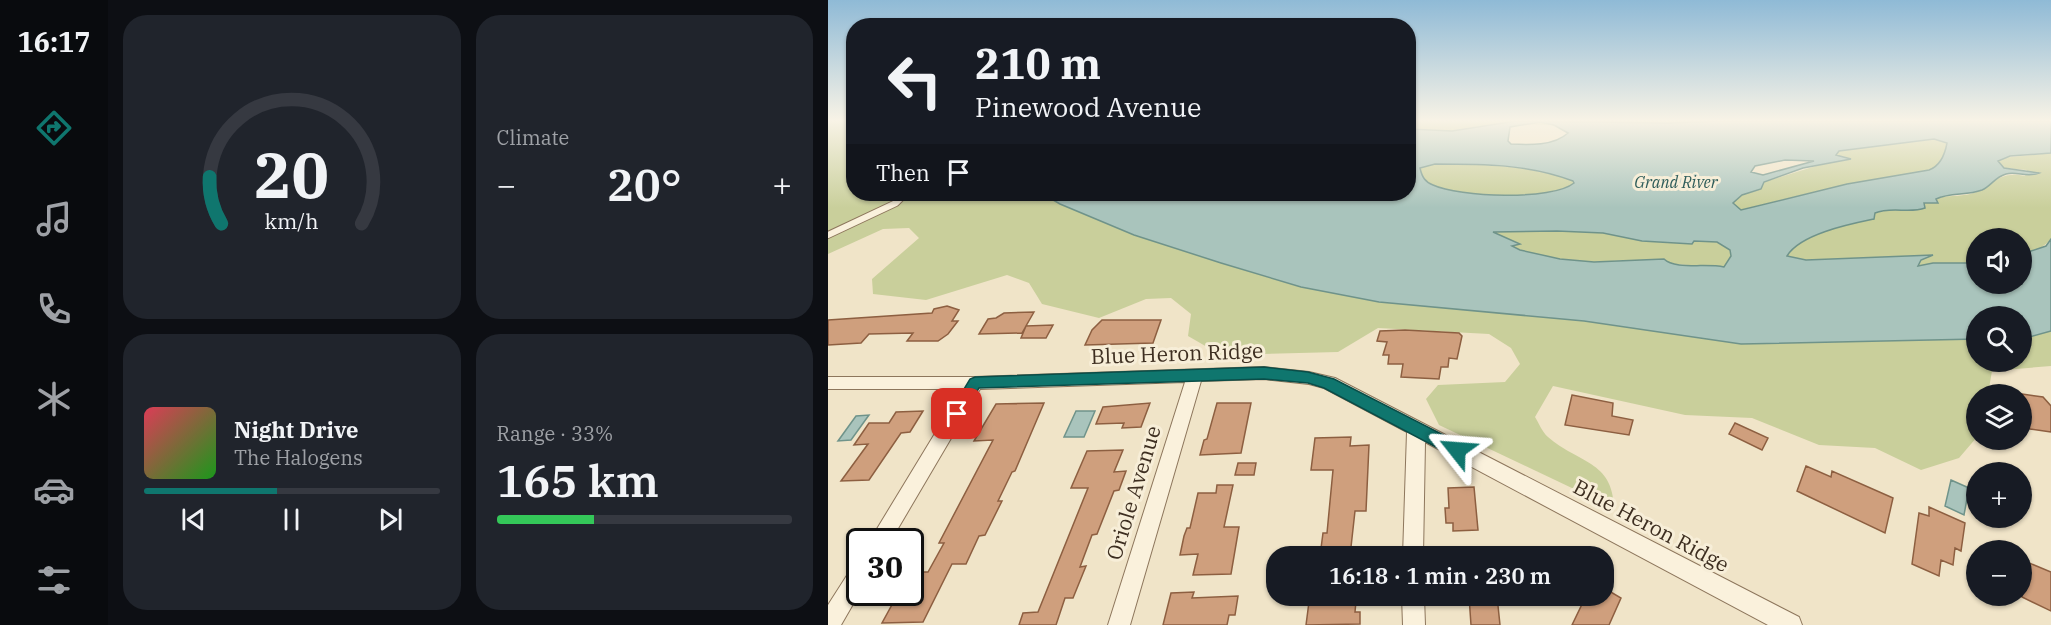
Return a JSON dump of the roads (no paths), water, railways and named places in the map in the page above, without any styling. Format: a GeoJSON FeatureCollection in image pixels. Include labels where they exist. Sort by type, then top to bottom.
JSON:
{"type":"FeatureCollection","features":[{"type":"Feature","properties":{"kind":"street","name":"Blue Heron Ridge"},"geometry":{"type":"LineString","coordinates":[[828,383],[975,383],[1264,373],[1329,383],[1791,625]]}},
{"type":"Feature","properties":{"kind":"street","name":"Oriole Avenue"},"geometry":{"type":"LineString","coordinates":[[1119,625],[1195,375]]}},
{"type":"Feature","properties":{"kind":"street"},"geometry":{"type":"LineString","coordinates":[[887,528],[975,383]]}},
{"type":"Feature","properties":{"kind":"street"},"geometry":{"type":"LineString","coordinates":[[1413,546],[1416,428]]}},
{"type":"Feature","properties":{"kind":"street"},"geometry":{"type":"LineString","coordinates":[[828,625],[846,596]]}},
{"type":"Feature","properties":{"kind":"street"},"geometry":{"type":"LineString","coordinates":[[1413,606],[1413,625]]}},
{"type":"Feature","properties":{"kind":"lane"},"geometry":{"type":"LineString","coordinates":[[828,235],[898,201]]}},
{"type":"Feature","properties":{"kind":"water","name":"Grand River"},"geometry":{"type":"Polygon","coordinates":[[[1416,150],[1846,150],[1839,151],[1836,155],[1851,159],[1803,168],[1764,182],[1761,189],[1742,195],[1733,203],[1741,210],[1847,184],[1929,170],[1936,166],[1945,150],[2051,150],[2051,153],[2010,156],[1998,161],[2004,168],[2039,173],[2006,174],[1982,190],[1942,197],[1936,199],[1938,203],[1924,203],[1925,208],[1919,210],[1881,211],[1875,213],[1874,219],[1839,227],[1814,236],[1793,248],[1787,256],[1806,260],[1933,255],[1921,260],[1918,266],[1933,263],[1966,263],[1966,294],[2032,294],[2032,251],[2046,246],[2051,239],[2051,331],[2032,336],[2032,306],[1966,306],[1966,339],[1741,344],[1584,321],[1379,302],[1301,287],[1134,235],[1055,201],[1416,201],[1416,150]],[[1785,160],[1755,166],[1751,172],[1763,175],[1814,161],[1785,160]],[[1435,164],[1420,168],[1426,181],[1446,189],[1463,192],[1527,195],[1563,189],[1574,183],[1556,175],[1522,168],[1435,164]],[[1493,232],[1520,244],[1512,246],[1520,250],[1560,259],[1594,262],[1664,259],[1683,265],[1724,267],[1731,256],[1730,250],[1717,242],[1694,241],[1692,244],[1642,241],[1603,233],[1493,232]]]}},
{"type":"Feature","properties":{"kind":"water"},"geometry":{"type":"Polygon","coordinates":[[[1076,411],[1095,411],[1084,437],[1064,437],[1076,411]]]}},
{"type":"Feature","properties":{"kind":"water"},"geometry":{"type":"Polygon","coordinates":[[[869,415],[851,440],[838,441],[856,416],[869,415]]]}},
{"type":"Feature","properties":{"kind":"water"},"geometry":{"type":"Polygon","coordinates":[[[1951,480],[1966,487],[1964,515],[1945,506],[1951,480]]]}}]}
